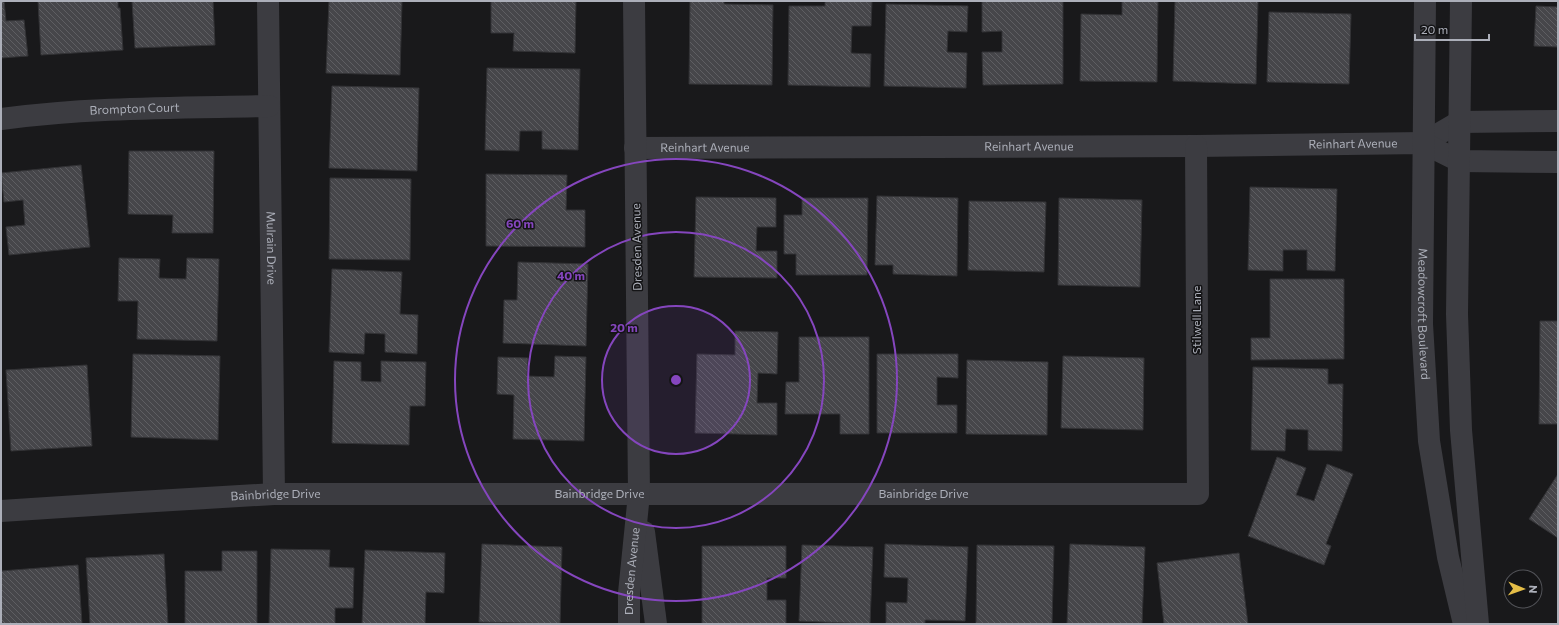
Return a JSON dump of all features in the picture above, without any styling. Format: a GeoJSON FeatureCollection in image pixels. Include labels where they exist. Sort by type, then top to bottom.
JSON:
{"type":"FeatureCollection","features":[{"type":"Feature","properties":{"kind":"street","name":"Mulrain Drive"},"geometry":{"type":"LineString","coordinates":[[268,1],[274,494]]}},
{"type":"Feature","properties":{"kind":"street","name":"Dresden Avenue"},"geometry":{"type":"LineString","coordinates":[[629,624],[629,593],[639,494],[634,1]]}},
{"type":"Feature","properties":{"kind":"street","name":"Meadowcroft Boulevard"},"geometry":{"type":"LineString","coordinates":[[1424,1],[1422,324],[1429,441],[1448,557],[1464,624]]}},
{"type":"Feature","properties":{"kind":"street"},"geometry":{"type":"LineString","coordinates":[[1460,1],[1457,314],[1461,430],[1478,624]]}},
{"type":"Feature","properties":{"kind":"street","name":"Brompton Court"},"geometry":{"type":"LineString","coordinates":[[1,119],[33,115],[116,109],[269,106]]}},
{"type":"Feature","properties":{"kind":"street","name":"Reinhart Avenue"},"geometry":{"type":"LineString","coordinates":[[1423,143],[1459,122],[1558,121]]}},
{"type":"Feature","properties":{"kind":"street","name":"Reinhart Avenue"},"geometry":{"type":"LineString","coordinates":[[636,148],[1196,146],[1423,143],[1459,161],[1558,162]]}},
{"type":"Feature","properties":{"kind":"street","name":"Stilwell Lane"},"geometry":{"type":"LineString","coordinates":[[1196,146],[1198,494]]}},
{"type":"Feature","properties":{"kind":"street","name":"Bainbridge Drive"},"geometry":{"type":"LineString","coordinates":[[1,512],[274,494],[1198,494]]}},
{"type":"Feature","properties":{"kind":"street","name":"Dresden Avenue"},"geometry":{"type":"LineString","coordinates":[[639,494],[656,624]]}},
{"type":"Feature","properties":{"kind":"building"},"geometry":{"type":"Polygon","coordinates":[[[1,1],[4,1],[6,21],[24,20],[28,56],[1,58],[1,1]]]}},
{"type":"Feature","properties":{"kind":"building"},"geometry":{"type":"Polygon","coordinates":[[[38,1],[118,1],[118,8],[120,8],[123,50],[41,55],[38,1]]]}},
{"type":"Feature","properties":{"kind":"building"},"geometry":{"type":"Polygon","coordinates":[[[132,1],[213,1],[215,45],[135,48],[132,1]]]}},
{"type":"Feature","properties":{"kind":"building"},"geometry":{"type":"Polygon","coordinates":[[[329,1],[402,1],[400,75],[326,73],[329,1]]]}},
{"type":"Feature","properties":{"kind":"building"},"geometry":{"type":"Polygon","coordinates":[[[491,1],[576,1],[575,53],[513,51],[514,33],[491,33],[491,1]]]}},
{"type":"Feature","properties":{"kind":"building"},"geometry":{"type":"Polygon","coordinates":[[[690,1],[724,1],[724,4],[773,5],[772,85],[689,84],[690,1]]]}},
{"type":"Feature","properties":{"kind":"building"},"geometry":{"type":"Polygon","coordinates":[[[825,1],[872,1],[871,26],[852,26],[851,53],[871,54],[870,87],[788,85],[789,6],[825,6],[825,1]]]}},
{"type":"Feature","properties":{"kind":"building"},"geometry":{"type":"Polygon","coordinates":[[[982,1],[1063,1],[1063,84],[983,85],[982,52],[1002,52],[1002,31],[982,32],[982,1]]]}},
{"type":"Feature","properties":{"kind":"building"},"geometry":{"type":"Polygon","coordinates":[[[1122,1],[1158,1],[1157,82],[1080,81],[1081,14],[1122,15],[1122,1]]]}},
{"type":"Feature","properties":{"kind":"building"},"geometry":{"type":"Polygon","coordinates":[[[1175,1],[1258,1],[1256,84],[1173,81],[1175,1]]]}},
{"type":"Feature","properties":{"kind":"building"},"geometry":{"type":"Polygon","coordinates":[[[886,4],[968,6],[967,32],[948,31],[947,52],[967,53],[966,88],[884,86],[886,4]]]}},
{"type":"Feature","properties":{"kind":"building"},"geometry":{"type":"Polygon","coordinates":[[[1536,6],[1558,7],[1558,47],[1534,46],[1536,6]]]}},
{"type":"Feature","properties":{"kind":"building"},"geometry":{"type":"Polygon","coordinates":[[[1269,12],[1351,14],[1349,84],[1267,82],[1269,12]]]}},
{"type":"Feature","properties":{"kind":"building"},"geometry":{"type":"Polygon","coordinates":[[[487,68],[580,69],[578,150],[542,149],[542,131],[520,131],[519,151],[485,150],[487,68]]]}},
{"type":"Feature","properties":{"kind":"building"},"geometry":{"type":"Polygon","coordinates":[[[332,86],[419,88],[417,171],[329,168],[332,86]]]}},
{"type":"Feature","properties":{"kind":"building"},"geometry":{"type":"Polygon","coordinates":[[[129,151],[214,151],[213,233],[172,233],[173,215],[128,214],[129,151]]]}},
{"type":"Feature","properties":{"kind":"building"},"geometry":{"type":"Polygon","coordinates":[[[81,165],[90,247],[9,255],[6,227],[25,225],[23,200],[4,202],[1,173],[81,165]]]}},
{"type":"Feature","properties":{"kind":"building"},"geometry":{"type":"Polygon","coordinates":[[[486,174],[567,175],[566,210],[585,210],[585,247],[486,246],[486,174]]]}},
{"type":"Feature","properties":{"kind":"building"},"geometry":{"type":"Polygon","coordinates":[[[330,178],[411,179],[410,260],[329,259],[330,178]]]}},
{"type":"Feature","properties":{"kind":"building"},"geometry":{"type":"Polygon","coordinates":[[[1250,187],[1337,189],[1335,271],[1307,270],[1307,250],[1283,250],[1283,271],[1248,270],[1250,187]]]}},
{"type":"Feature","properties":{"kind":"building"},"geometry":{"type":"Polygon","coordinates":[[[877,196],[958,198],[957,276],[893,274],[893,265],[875,265],[877,196]]]}},
{"type":"Feature","properties":{"kind":"building"},"geometry":{"type":"Polygon","coordinates":[[[696,197],[776,198],[776,227],[757,227],[756,251],[777,251],[777,278],[694,277],[696,197]]]}},
{"type":"Feature","properties":{"kind":"building"},"geometry":{"type":"Polygon","coordinates":[[[802,198],[868,198],[867,275],[796,275],[796,254],[784,254],[784,215],[802,215],[802,198]]]}},
{"type":"Feature","properties":{"kind":"building"},"geometry":{"type":"Polygon","coordinates":[[[1059,198],[1142,200],[1140,287],[1058,285],[1059,198]]]}},
{"type":"Feature","properties":{"kind":"building"},"geometry":{"type":"Polygon","coordinates":[[[969,201],[1046,202],[1044,272],[968,270],[969,201]]]}},
{"type":"Feature","properties":{"kind":"building"},"geometry":{"type":"Polygon","coordinates":[[[119,258],[160,259],[159,278],[186,279],[187,258],[219,259],[217,341],[137,339],[138,301],[118,301],[119,258]]]}},
{"type":"Feature","properties":{"kind":"building"},"geometry":{"type":"Polygon","coordinates":[[[518,262],[588,264],[586,346],[503,343],[504,300],[517,300],[518,262]]]}},
{"type":"Feature","properties":{"kind":"building"},"geometry":{"type":"Polygon","coordinates":[[[332,269],[402,272],[400,314],[418,315],[417,354],[385,352],[385,334],[365,333],[364,354],[329,352],[332,269]]]}},
{"type":"Feature","properties":{"kind":"building"},"geometry":{"type":"Polygon","coordinates":[[[1270,279],[1344,279],[1344,359],[1251,360],[1251,338],[1270,338],[1270,279]]]}},
{"type":"Feature","properties":{"kind":"building"},"geometry":{"type":"Polygon","coordinates":[[[1540,321],[1558,321],[1558,424],[1539,424],[1540,321]]]}},
{"type":"Feature","properties":{"kind":"building"},"geometry":{"type":"Polygon","coordinates":[[[735,331],[778,332],[777,374],[758,373],[757,403],[777,403],[777,435],[695,433],[697,354],[735,355],[735,331]]]}},
{"type":"Feature","properties":{"kind":"building"},"geometry":{"type":"Polygon","coordinates":[[[799,337],[869,337],[869,434],[840,434],[840,414],[785,414],[786,382],[799,382],[799,337]]]}},
{"type":"Feature","properties":{"kind":"building"},"geometry":{"type":"Polygon","coordinates":[[[133,354],[220,356],[218,440],[131,437],[133,354]]]}},
{"type":"Feature","properties":{"kind":"building"},"geometry":{"type":"Polygon","coordinates":[[[877,354],[958,354],[958,378],[937,377],[937,405],[957,405],[957,433],[877,433],[877,354]]]}},
{"type":"Feature","properties":{"kind":"building"},"geometry":{"type":"Polygon","coordinates":[[[555,356],[586,357],[584,441],[513,439],[514,395],[497,394],[498,357],[528,358],[527,376],[554,377],[555,356]]]}},
{"type":"Feature","properties":{"kind":"building"},"geometry":{"type":"Polygon","coordinates":[[[1063,356],[1144,358],[1143,430],[1061,428],[1063,356]]]}},
{"type":"Feature","properties":{"kind":"building"},"geometry":{"type":"Polygon","coordinates":[[[967,360],[1048,362],[1047,435],[966,434],[967,360]]]}},
{"type":"Feature","properties":{"kind":"building"},"geometry":{"type":"Polygon","coordinates":[[[334,361],[361,362],[361,381],[381,382],[381,361],[426,362],[425,406],[410,406],[409,445],[332,443],[334,361]]]}},
{"type":"Feature","properties":{"kind":"building"},"geometry":{"type":"Polygon","coordinates":[[[87,365],[92,446],[11,451],[6,370],[87,365]]]}},
{"type":"Feature","properties":{"kind":"building"},"geometry":{"type":"Polygon","coordinates":[[[1253,367],[1328,369],[1328,384],[1343,384],[1342,451],[1308,450],[1308,430],[1286,429],[1285,451],[1251,450],[1253,367]]]}},
{"type":"Feature","properties":{"kind":"building"},"geometry":{"type":"Polygon","coordinates":[[[1277,457],[1306,468],[1296,495],[1314,501],[1327,464],[1353,474],[1326,544],[1331,546],[1324,565],[1248,536],[1277,457]]]}},
{"type":"Feature","properties":{"kind":"building"},"geometry":{"type":"Polygon","coordinates":[[[1558,474],[1558,538],[1529,519],[1558,474]]]}},
{"type":"Feature","properties":{"kind":"building"},"geometry":{"type":"Polygon","coordinates":[[[482,544],[562,547],[560,624],[479,622],[482,544]]]}},
{"type":"Feature","properties":{"kind":"building"},"geometry":{"type":"Polygon","coordinates":[[[885,544],[968,547],[965,621],[925,620],[925,624],[886,624],[886,602],[907,603],[908,578],[884,577],[885,544]]]}},
{"type":"Feature","properties":{"kind":"building"},"geometry":{"type":"Polygon","coordinates":[[[1070,544],[1145,547],[1142,624],[1067,624],[1070,544]]]}},
{"type":"Feature","properties":{"kind":"building"},"geometry":{"type":"Polygon","coordinates":[[[802,545],[873,547],[870,624],[799,621],[802,545]]]}},
{"type":"Feature","properties":{"kind":"building"},"geometry":{"type":"Polygon","coordinates":[[[977,545],[1054,546],[1052,624],[976,624],[977,545]]]}},
{"type":"Feature","properties":{"kind":"building"},"geometry":{"type":"Polygon","coordinates":[[[702,546],[786,546],[786,578],[767,578],[767,600],[786,600],[786,624],[702,624],[702,546]]]}},
{"type":"Feature","properties":{"kind":"building"},"geometry":{"type":"Polygon","coordinates":[[[271,549],[330,550],[329,567],[354,568],[353,608],[335,608],[335,624],[269,624],[271,549]]]}},
{"type":"Feature","properties":{"kind":"building"},"geometry":{"type":"Polygon","coordinates":[[[365,550],[445,553],[444,593],[426,592],[425,624],[362,624],[365,550]]]}},
{"type":"Feature","properties":{"kind":"building"},"geometry":{"type":"Polygon","coordinates":[[[222,551],[257,551],[257,624],[185,624],[185,571],[222,571],[222,551]]]}},
{"type":"Feature","properties":{"kind":"building"},"geometry":{"type":"Polygon","coordinates":[[[1239,553],[1248,624],[1164,624],[1157,563],[1239,553]]]}},
{"type":"Feature","properties":{"kind":"building"},"geometry":{"type":"Polygon","coordinates":[[[164,554],[168,624],[90,624],[86,558],[164,554]]]}},
{"type":"Feature","properties":{"kind":"building"},"geometry":{"type":"Polygon","coordinates":[[[78,565],[82,624],[1,624],[1,571],[78,565]]]}}]}
